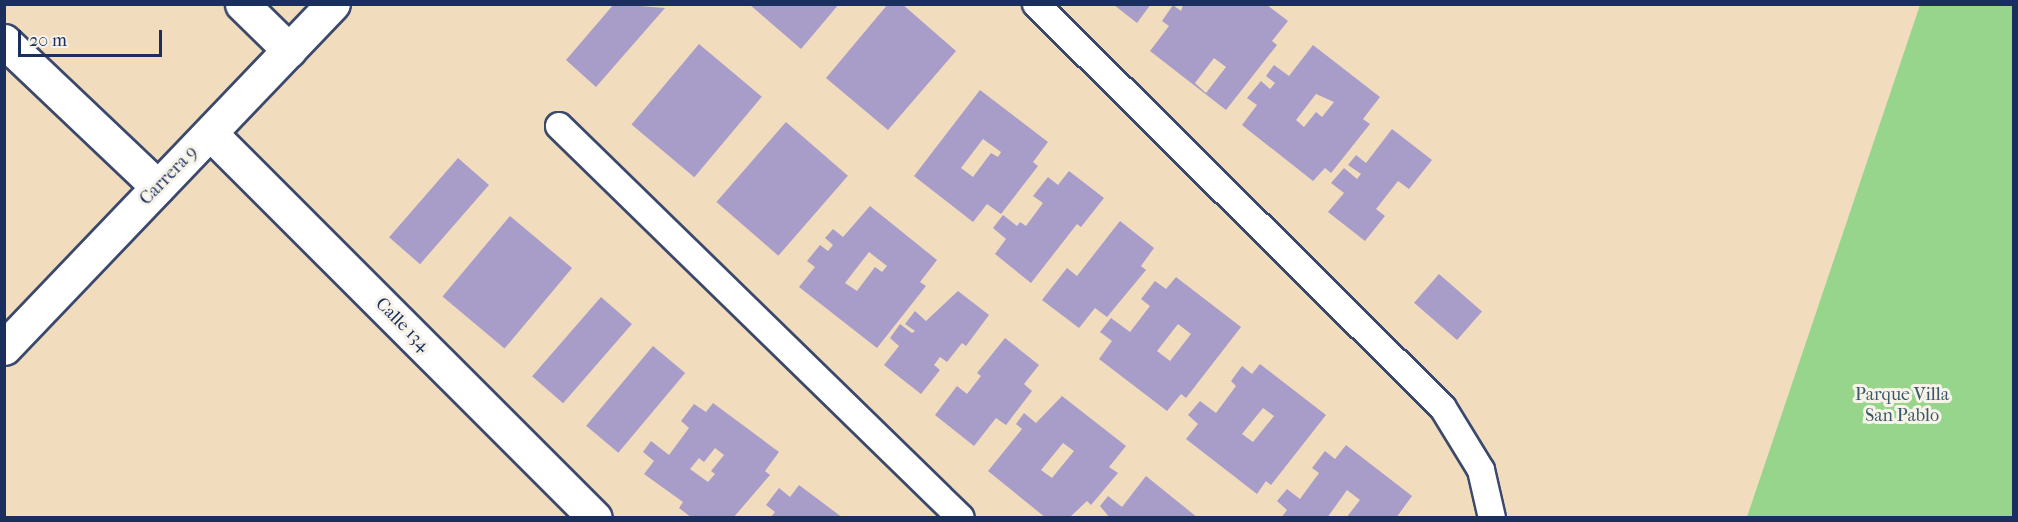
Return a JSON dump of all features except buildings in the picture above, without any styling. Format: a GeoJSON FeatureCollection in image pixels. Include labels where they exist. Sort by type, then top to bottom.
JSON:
{"type":"FeatureCollection","features":[{"type":"Feature","properties":{"kind":"street"},"geometry":{"type":"LineString","coordinates":[[242,4],[289,50]]}},
{"type":"Feature","properties":{"kind":"street","name":"Carrera 9"},"geometry":{"type":"LineString","coordinates":[[4,348],[333,4]]}},
{"type":"Feature","properties":{"kind":"street"},"geometry":{"type":"LineString","coordinates":[[4,41],[158,187]]}},
{"type":"Feature","properties":{"kind":"street","name":"Calle 134"},"geometry":{"type":"LineString","coordinates":[[210,133],[595,518]]}},
{"type":"Feature","properties":{"kind":"lane"},"geometry":{"type":"LineString","coordinates":[[1036,4],[1443,408],[1480,470],[1492,518]]}},
{"type":"Feature","properties":{"kind":"lane"},"geometry":{"type":"LineString","coordinates":[[559,126],[961,518]]}},
{"type":"Feature","properties":{"kind":"green space","name":"Parque Villa San Pablo"},"geometry":{"type":"Polygon","coordinates":[[[1920,5],[2013,5],[2013,517],[1747,517],[1920,5]]]}}]}
